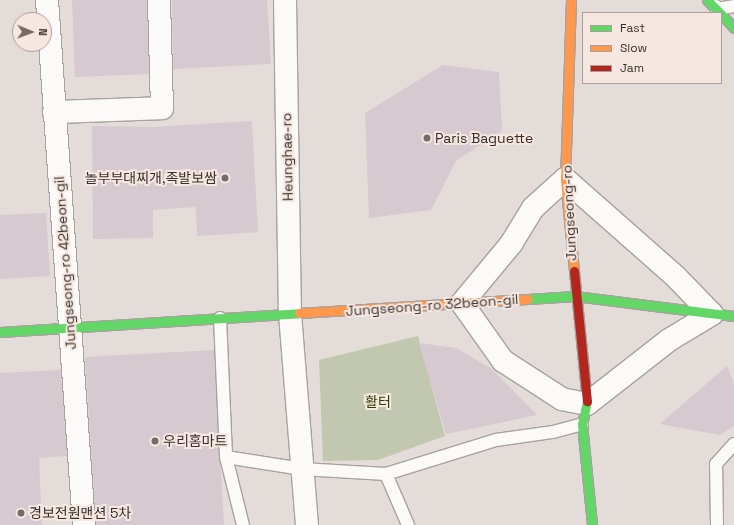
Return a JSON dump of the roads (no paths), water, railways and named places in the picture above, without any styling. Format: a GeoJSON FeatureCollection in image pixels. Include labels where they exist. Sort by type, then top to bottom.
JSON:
{"type":"FeatureCollection","features":[{"type":"Feature","properties":{"kind":"street","name":"Jungseong-ro 42beon-gil"},"geometry":{"type":"LineString","coordinates":[[47,0],[84,525]]}},
{"type":"Feature","properties":{"kind":"street"},"geometry":{"type":"LineString","coordinates":[[54,112],[162,108],[159,0]]}},
{"type":"Feature","properties":{"kind":"street","name":"Heunghae-ro"},"geometry":{"type":"LineString","coordinates":[[285,0],[290,314]]}},
{"type":"Feature","properties":{"kind":"street","name":"Jungseong-ro"},"geometry":{"type":"LineString","coordinates":[[572,0],[566,179],[585,414],[592,525]]}},
{"type":"Feature","properties":{"kind":"street"},"geometry":{"type":"LineString","coordinates":[[707,0],[718,9]]}},
{"type":"Feature","properties":{"kind":"street"},"geometry":{"type":"LineString","coordinates":[[722,14],[734,28]]}},
{"type":"Feature","properties":{"kind":"street"},"geometry":{"type":"LineString","coordinates":[[566,179],[675,276],[712,314],[669,340],[585,414],[503,361],[462,303],[511,244],[534,208],[566,179]]}},
{"type":"Feature","properties":{"kind":"street","name":"Jungseong-ro 32beon-gil"},"geometry":{"type":"LineString","coordinates":[[0,332],[575,296],[734,316]]}},
{"type":"Feature","properties":{"kind":"street"},"geometry":{"type":"LineString","coordinates":[[290,314],[307,525]]}},
{"type":"Feature","properties":{"kind":"lane"},"geometry":{"type":"LineString","coordinates":[[718,9],[734,6]]}},
{"type":"Feature","properties":{"kind":"lane"},"geometry":{"type":"LineString","coordinates":[[220,318],[226,457],[243,525]]}},
{"type":"Feature","properties":{"kind":"lane"},"geometry":{"type":"LineString","coordinates":[[226,457],[302,469],[386,474],[496,440],[553,432],[585,414]]}},
{"type":"Feature","properties":{"kind":"lane"},"geometry":{"type":"LineString","coordinates":[[717,525],[716,464],[734,444]]}},
{"type":"Feature","properties":{"kind":"lane"},"geometry":{"type":"LineString","coordinates":[[386,474],[408,525]]}},
{"type":"Feature","properties":{"kind":"place","name":"Paris Baguette"},"geometry":{"type":"Point","coordinates":[427,138]}},
{"type":"Feature","properties":{"kind":"place","name":"놀부부대찌개,족발보쌈"},"geometry":{"type":"Point","coordinates":[225,178]}},
{"type":"Feature","properties":{"kind":"place","name":"우리홈마트"},"geometry":{"type":"Point","coordinates":[155,441]}},
{"type":"Feature","properties":{"kind":"place","name":"경보전원맨션 5차"},"geometry":{"type":"Point","coordinates":[21,513]}},
{"type":"Feature","properties":{"kind":"park label","name":"활터"},"geometry":{"type":"Point","coordinates":[378,402]}}]}
